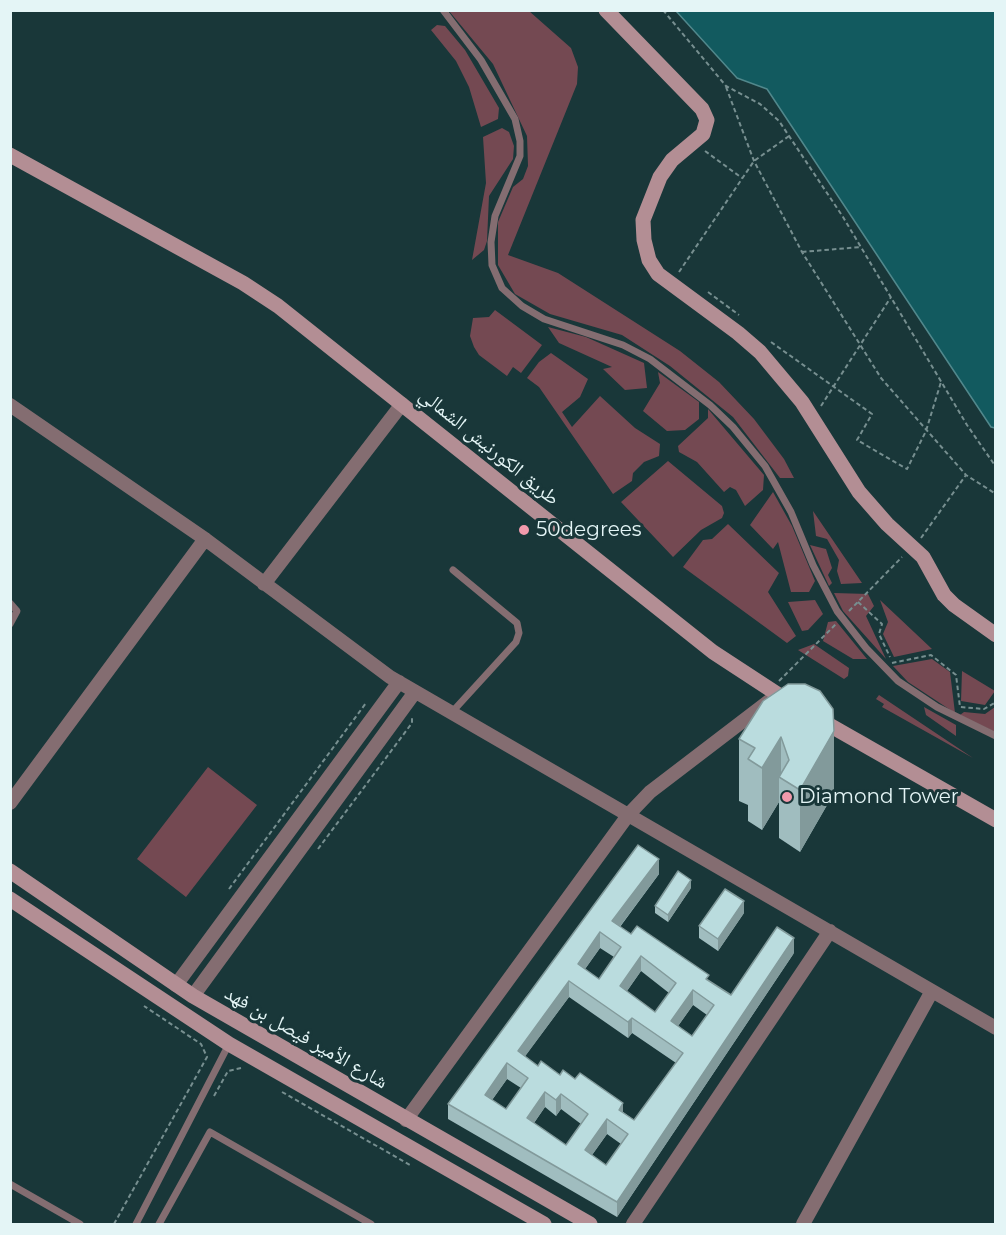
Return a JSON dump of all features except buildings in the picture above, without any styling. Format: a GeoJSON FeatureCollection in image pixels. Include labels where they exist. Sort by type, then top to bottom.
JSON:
{"type":"FeatureCollection","features":[{"type":"Feature","properties":{"kind":"main road"},"geometry":{"type":"LineString","coordinates":[[606,10],[702,109],[707,120],[703,134],[672,160],[660,177],[643,220],[644,240],[650,260],[658,274],[760,352],[795,393],[860,492],[887,524],[923,557],[944,595],[974,622],[996,635]]}},
{"type":"Feature","properties":{"kind":"main road","name":"طريق الكورنيش الشمالي"},"geometry":{"type":"LineString","coordinates":[[10,155],[243,283],[299,321],[704,644],[777,695],[996,820]]}},
{"type":"Feature","properties":{"kind":"main road","name":"شارع الأمير فيصل بن فهد"},"geometry":{"type":"LineString","coordinates":[[10,871],[193,996],[590,1224]]}},
{"type":"Feature","properties":{"kind":"main road"},"geometry":{"type":"LineString","coordinates":[[10,899],[229,1044],[544,1224]]}},
{"type":"Feature","properties":{"kind":"street"},"geometry":{"type":"LineString","coordinates":[[264,584],[402,404]]}},
{"type":"Feature","properties":{"kind":"street"},"geometry":{"type":"LineString","coordinates":[[10,405],[205,539],[399,682],[453,711],[996,1028]]}},
{"type":"Feature","properties":{"kind":"street"},"geometry":{"type":"LineString","coordinates":[[10,802],[205,539]]}},
{"type":"Feature","properties":{"kind":"street"},"geometry":{"type":"LineString","coordinates":[[176,985],[399,682]]}},
{"type":"Feature","properties":{"kind":"street"},"geometry":{"type":"LineString","coordinates":[[193,996],[415,692]]}},
{"type":"Feature","properties":{"kind":"street"},"geometry":{"type":"LineString","coordinates":[[406,1120],[629,814],[650,792],[777,695]]}},
{"type":"Feature","properties":{"kind":"street"},"geometry":{"type":"LineString","coordinates":[[633,1224],[830,931]]}},
{"type":"Feature","properties":{"kind":"street"},"geometry":{"type":"LineString","coordinates":[[803,1224],[932,991]]}},
{"type":"Feature","properties":{"kind":"lane"},"geometry":{"type":"LineString","coordinates":[[443,10],[481,60],[515,119],[520,141],[520,156],[495,216],[491,242],[492,265],[502,288],[522,306],[544,319],[623,345],[650,359],[710,405],[733,427],[765,466],[791,512],[813,565],[837,611],[866,648],[898,681],[937,707],[996,736]]}},
{"type":"Feature","properties":{"kind":"lane"},"geometry":{"type":"LineString","coordinates":[[453,570],[517,623],[519,633],[516,642],[453,711]]}},
{"type":"Feature","properties":{"kind":"lane"},"geometry":{"type":"LineString","coordinates":[[10,603],[17,611],[10,624]]}},
{"type":"Feature","properties":{"kind":"lane"},"geometry":{"type":"LineString","coordinates":[[136,1224],[229,1044]]}},
{"type":"Feature","properties":{"kind":"lane"},"geometry":{"type":"LineString","coordinates":[[159,1224],[210,1132],[371,1224]]}},
{"type":"Feature","properties":{"kind":"lane"},"geometry":{"type":"LineString","coordinates":[[10,1184],[80,1224]]}},
{"type":"Feature","properties":{"kind":"path"},"geometry":{"type":"LineString","coordinates":[[663,10],[726,86],[754,161],[802,252],[881,378],[966,475],[996,494]]}},
{"type":"Feature","properties":{"kind":"path"},"geometry":{"type":"LineString","coordinates":[[726,86],[760,104],[779,121],[861,247],[941,382],[996,467]]}},
{"type":"Feature","properties":{"kind":"path"},"geometry":{"type":"LineString","coordinates":[[678,272],[754,161],[789,136]]}},
{"type":"Feature","properties":{"kind":"path"},"geometry":{"type":"LineString","coordinates":[[693,143],[742,178]]}},
{"type":"Feature","properties":{"kind":"path"},"geometry":{"type":"LineString","coordinates":[[802,252],[861,247]]}},
{"type":"Feature","properties":{"kind":"path"},"geometry":{"type":"LineString","coordinates":[[708,292],[744,320]]}},
{"type":"Feature","properties":{"kind":"path"},"geometry":{"type":"LineString","coordinates":[[812,420],[891,297]]}},
{"type":"Feature","properties":{"kind":"path"},"geometry":{"type":"LineString","coordinates":[[770,342],[872,414],[856,440],[907,469],[926,431],[941,382]]}},
{"type":"Feature","properties":{"kind":"path"},"geometry":{"type":"LineString","coordinates":[[917,543],[966,475]]}},
{"type":"Feature","properties":{"kind":"path"},"geometry":{"type":"LineString","coordinates":[[858,602],[882,624],[879,634],[892,663],[931,655],[956,675],[960,707],[984,709],[996,702]]}},
{"type":"Feature","properties":{"kind":"path"},"geometry":{"type":"LineString","coordinates":[[225,894],[350,722],[372,698]]}},
{"type":"Feature","properties":{"kind":"path"},"geometry":{"type":"LineString","coordinates":[[313,855],[412,723],[412,713]]}},
{"type":"Feature","properties":{"kind":"path"},"geometry":{"type":"LineString","coordinates":[[114,1224],[207,1058],[201,1044],[143,1005]]}},
{"type":"Feature","properties":{"kind":"path"},"geometry":{"type":"LineString","coordinates":[[211,1102],[228,1071],[240,1067],[250,1073]]}},
{"type":"Feature","properties":{"kind":"path"},"geometry":{"type":"LineString","coordinates":[[280,1090],[413,1166]]}},
{"type":"Feature","properties":{"kind":"shaded area"},"geometry":{"type":"Polygon","coordinates":[[[449,11],[529,11],[571,48],[578,67],[577,84],[508,255],[558,273],[680,351],[719,382],[754,419],[784,459],[794,478],[780,478],[733,417],[670,366],[622,335],[550,314],[515,294],[498,265],[498,222],[513,187],[523,179],[528,166],[527,136],[493,64],[449,11]]]}},
{"type":"Feature","properties":{"kind":"shaded area"},"geometry":{"type":"Polygon","coordinates":[[[437,25],[445,26],[465,50],[499,108],[498,119],[481,127],[469,87],[456,61],[431,30],[437,25]]]}},
{"type":"Feature","properties":{"kind":"shaded area"},"geometry":{"type":"Polygon","coordinates":[[[502,128],[509,132],[514,146],[513,159],[489,196],[487,241],[484,250],[472,260],[486,183],[483,137],[502,128]]]}},
{"type":"Feature","properties":{"kind":"shaded area"},"geometry":{"type":"Polygon","coordinates":[[[495,310],[542,345],[521,373],[513,367],[507,376],[479,355],[474,347],[470,336],[473,318],[489,317],[495,310]]]}},
{"type":"Feature","properties":{"kind":"shaded area"},"geometry":{"type":"Polygon","coordinates":[[[548,327],[586,337],[644,363],[647,388],[625,390],[603,369],[612,367],[559,343],[548,327]]]}},
{"type":"Feature","properties":{"kind":"shaded area"},"geometry":{"type":"Polygon","coordinates":[[[551,353],[588,379],[580,397],[562,412],[572,427],[600,396],[635,428],[660,444],[659,456],[644,462],[633,473],[632,481],[613,494],[539,387],[527,378],[539,362],[551,353]]]}},
{"type":"Feature","properties":{"kind":"shaded area"},"geometry":{"type":"Polygon","coordinates":[[[658,372],[699,402],[699,419],[685,430],[667,431],[643,411],[660,383],[658,372]]]}},
{"type":"Feature","properties":{"kind":"shaded area"},"geometry":{"type":"Polygon","coordinates":[[[708,409],[764,475],[763,490],[745,506],[736,490],[730,487],[724,492],[697,462],[679,452],[678,446],[708,418],[708,409]]]}},
{"type":"Feature","properties":{"kind":"shaded area"},"geometry":{"type":"Polygon","coordinates":[[[668,461],[722,506],[724,513],[722,518],[701,530],[673,557],[621,502],[668,461]]]}},
{"type":"Feature","properties":{"kind":"shaded area"},"geometry":{"type":"Polygon","coordinates":[[[773,492],[792,526],[815,581],[809,592],[791,592],[778,542],[773,549],[750,525],[773,492]]]}},
{"type":"Feature","properties":{"kind":"shaded area"},"geometry":{"type":"Polygon","coordinates":[[[813,511],[862,583],[841,584],[837,571],[839,560],[827,539],[816,536],[813,511]]]}},
{"type":"Feature","properties":{"kind":"shaded area"},"geometry":{"type":"Polygon","coordinates":[[[728,524],[779,573],[768,592],[796,636],[787,643],[683,567],[703,540],[712,539],[728,524]]]}},
{"type":"Feature","properties":{"kind":"shaded area"},"geometry":{"type":"Polygon","coordinates":[[[810,545],[826,549],[832,568],[828,575],[832,583],[829,586],[810,545]]]}},
{"type":"Feature","properties":{"kind":"shaded area"},"geometry":{"type":"Polygon","coordinates":[[[834,593],[868,594],[874,606],[866,616],[886,659],[843,611],[834,593]]]}},
{"type":"Feature","properties":{"kind":"shaded area"},"geometry":{"type":"Polygon","coordinates":[[[815,600],[823,614],[808,630],[802,631],[788,602],[815,600]]]}},
{"type":"Feature","properties":{"kind":"shaded area"},"geometry":{"type":"Polygon","coordinates":[[[880,600],[932,649],[894,657],[883,634],[888,622],[880,600]]]}},
{"type":"Feature","properties":{"kind":"shaded area"},"geometry":{"type":"Polygon","coordinates":[[[836,621],[867,659],[853,659],[823,641],[828,622],[836,621]]]}},
{"type":"Feature","properties":{"kind":"shaded area"},"geometry":{"type":"Polygon","coordinates":[[[814,644],[849,668],[848,676],[844,679],[798,650],[814,644]]]}},
{"type":"Feature","properties":{"kind":"shaded area"},"geometry":{"type":"Polygon","coordinates":[[[932,659],[950,672],[955,713],[908,682],[893,666],[932,659]]]}},
{"type":"Feature","properties":{"kind":"shaded area"},"geometry":{"type":"Polygon","coordinates":[[[962,671],[995,691],[985,705],[961,701],[962,671]]]}},
{"type":"Feature","properties":{"kind":"shaded area"},"geometry":{"type":"Polygon","coordinates":[[[879,695],[973,758],[882,707],[884,704],[876,699],[879,695]]]}},
{"type":"Feature","properties":{"kind":"shaded area"},"geometry":{"type":"Polygon","coordinates":[[[924,707],[956,725],[956,736],[926,715],[924,707]]]}},
{"type":"Feature","properties":{"kind":"shaded area"},"geometry":{"type":"Polygon","coordinates":[[[995,707],[995,732],[960,715],[964,712],[985,714],[995,707]]]}},
{"type":"Feature","properties":{"kind":"shaded area"},"geometry":{"type":"Polygon","coordinates":[[[208,767],[257,805],[186,897],[137,859],[208,767]]]}},
{"type":"Feature","properties":{"kind":"water"},"geometry":{"type":"Polygon","coordinates":[[[676,11],[995,11],[995,428],[991,427],[767,89],[737,78],[676,11]]]}},
{"type":"Feature","properties":{"kind":"place","name":"50degrees"},"geometry":{"type":"Point","coordinates":[524,530]}},
{"type":"Feature","properties":{"kind":"place","name":"Diamond Tower"},"geometry":{"type":"Point","coordinates":[787,797]}}]}
